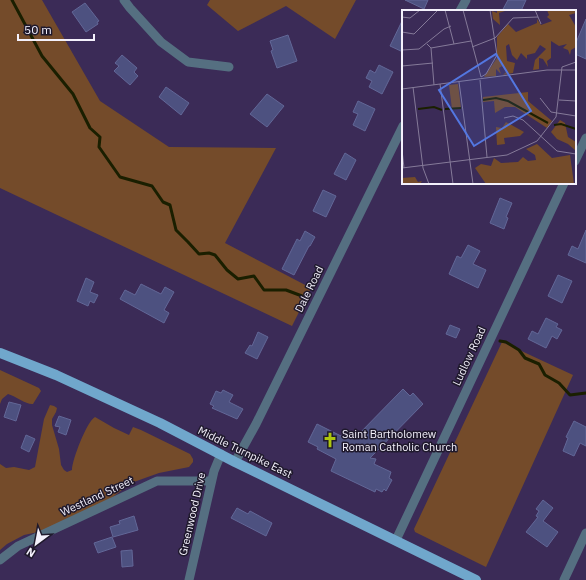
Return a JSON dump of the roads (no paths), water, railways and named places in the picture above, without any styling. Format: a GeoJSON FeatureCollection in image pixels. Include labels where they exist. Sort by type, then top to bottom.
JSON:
{"type":"FeatureCollection","features":[{"type":"Feature","properties":{"kind":"main road","name":"Middle Turnpike East"},"geometry":{"type":"LineString","coordinates":[[0,353],[56,375],[160,423],[235,462],[476,580]]}},
{"type":"Feature","properties":{"kind":"street"},"geometry":{"type":"LineString","coordinates":[[124,0],[161,42],[188,62],[229,66]]}},
{"type":"Feature","properties":{"kind":"street"},"geometry":{"type":"LineString","coordinates":[[461,10],[466,0]]}},
{"type":"Feature","properties":{"kind":"street","name":"Dale Road"},"geometry":{"type":"LineString","coordinates":[[235,462],[256,424],[402,128]]}},
{"type":"Feature","properties":{"kind":"street"},"geometry":{"type":"LineString","coordinates":[[576,159],[586,138]]}},
{"type":"Feature","properties":{"kind":"street","name":"Ludlow Road"},"geometry":{"type":"LineString","coordinates":[[396,540],[564,184]]}},
{"type":"Feature","properties":{"kind":"street","name":"Greenwood Drive"},"geometry":{"type":"LineString","coordinates":[[189,580],[211,481],[221,454]]}},
{"type":"Feature","properties":{"kind":"street","name":"Westland Street"},"geometry":{"type":"LineString","coordinates":[[0,560],[18,546],[157,481],[211,481]]}},
{"type":"Feature","properties":{"kind":"street"},"geometry":{"type":"LineString","coordinates":[[564,580],[586,533]]}},
{"type":"Feature","properties":{"kind":"waterway"},"geometry":{"type":"LineString","coordinates":[[12,0],[42,56],[73,94],[90,128],[100,137],[99,147],[120,177],[152,186],[163,202],[170,205],[176,230],[199,254],[209,253],[215,255],[227,270],[238,279],[254,276],[264,290],[286,290],[302,296]]}},
{"type":"Feature","properties":{"kind":"waterway"},"geometry":{"type":"LineString","coordinates":[[500,341],[506,342],[519,350],[525,358],[539,364],[545,375],[559,383],[570,395],[586,393]]}},
{"type":"Feature","properties":{"kind":"place","name":"Saint Bartholomew Roman Catholic Church"},"geometry":{"type":"Point","coordinates":[330,440]}}]}
